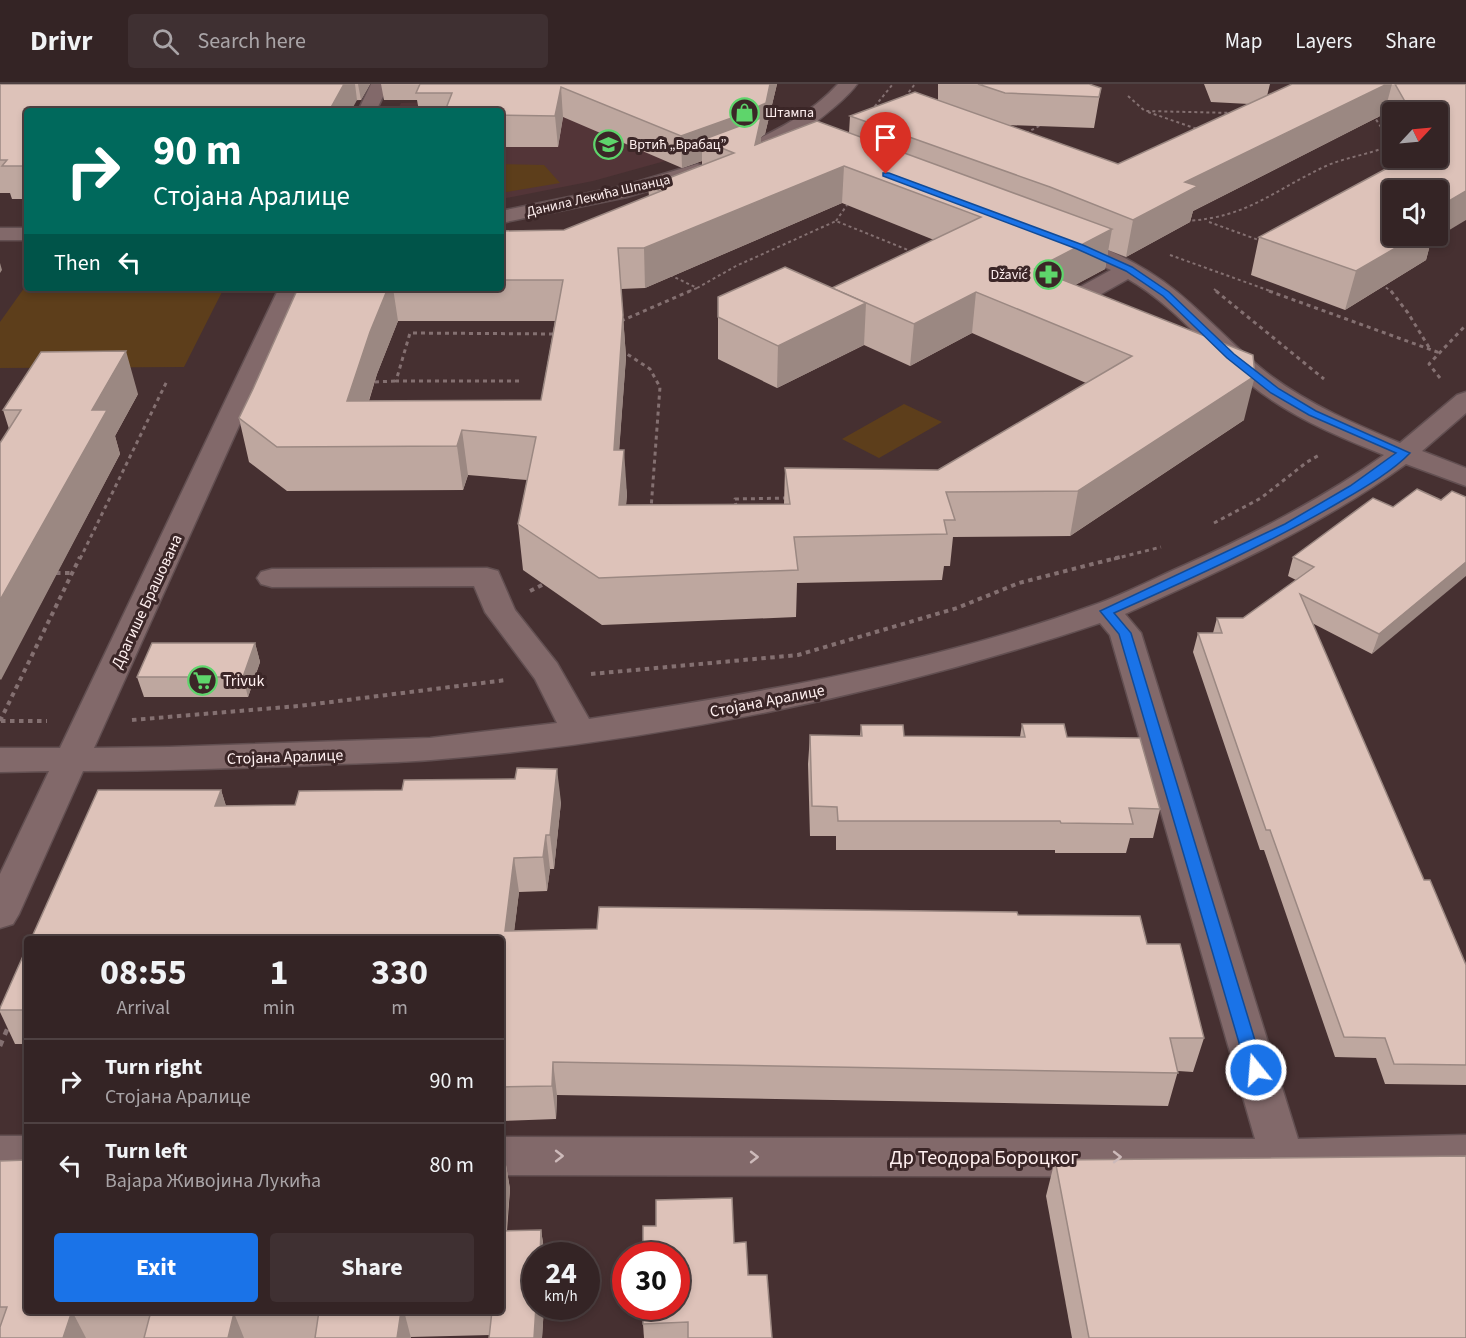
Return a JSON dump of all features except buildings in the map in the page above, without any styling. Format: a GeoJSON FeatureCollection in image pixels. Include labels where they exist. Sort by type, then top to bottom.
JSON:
{"type":"FeatureCollection","features":[{"type":"Feature","properties":{"kind":"street"},"geometry":{"type":"LineString","coordinates":[[368,108],[380,84]]}},
{"type":"Feature","properties":{"kind":"street","name":"Данила Лекића Шпанца"},"geometry":{"type":"LineString","coordinates":[[504,216],[627,191],[723,161],[782,135],[807,121],[838,96],[848,84]]}},
{"type":"Feature","properties":{"kind":"street"},"geometry":{"type":"LineString","coordinates":[[782,135],[803,143]]}},
{"type":"Feature","properties":{"kind":"street"},"geometry":{"type":"LineString","coordinates":[[0,234],[24,234]]}},
{"type":"Feature","properties":{"kind":"street"},"geometry":{"type":"LineString","coordinates":[[1047,234],[1129,269],[1166,294],[1230,356],[1267,385],[1312,413],[1466,478]]}},
{"type":"Feature","properties":{"kind":"street"},"geometry":{"type":"LineString","coordinates":[[1088,322],[1056,309],[1129,269]]}},
{"type":"Feature","properties":{"kind":"street","name":"Драгише Брашована"},"geometry":{"type":"LineString","coordinates":[[0,914],[289,291]]}},
{"type":"Feature","properties":{"kind":"street"},"geometry":{"type":"LineString","coordinates":[[1224,376],[1267,385]]}},
{"type":"Feature","properties":{"kind":"street","name":"Стојана Аралице"},"geometry":{"type":"LineString","coordinates":[[0,760],[169,759],[393,752],[578,732],[733,708],[797,695],[986,648],[1106,611],[1189,575],[1289,527],[1354,489],[1404,453],[1456,393]]}},
{"type":"Feature","properties":{"kind":"street"},"geometry":{"type":"LineString","coordinates":[[272,578],[487,577],[492,600],[562,695],[578,732]]}},
{"type":"Feature","properties":{"kind":"street"},"geometry":{"type":"LineString","coordinates":[[1106,611],[1125,633],[1282,1158]]}},
{"type":"Feature","properties":{"kind":"street","name":"Др Теодора Бороцког"},"geometry":{"type":"LineString","coordinates":[[504,1156],[1282,1158],[1466,1154]]}},
{"type":"Feature","properties":{"kind":"street"},"geometry":{"type":"LineString","coordinates":[[0,1155],[24,1155]]}},
{"type":"Feature","properties":{"kind":"path"},"geometry":{"type":"LineString","coordinates":[[903,99],[915,84]]}},
{"type":"Feature","properties":{"kind":"path"},"geometry":{"type":"LineString","coordinates":[[1128,96],[1145,111],[1206,132]]}},
{"type":"Feature","properties":{"kind":"path"},"geometry":{"type":"LineString","coordinates":[[1145,111],[1235,112]]}},
{"type":"Feature","properties":{"kind":"path"},"geometry":{"type":"LineString","coordinates":[[1366,116],[1382,115]]}},
{"type":"Feature","properties":{"kind":"path"},"geometry":{"type":"LineString","coordinates":[[1376,116],[1382,130]]}},
{"type":"Feature","properties":{"kind":"path"},"geometry":{"type":"LineString","coordinates":[[1018,137],[1042,125],[1045,120]]}},
{"type":"Feature","properties":{"kind":"path"},"geometry":{"type":"LineString","coordinates":[[1207,222],[1238,214],[1326,166],[1382,149]]}},
{"type":"Feature","properties":{"kind":"path"},"geometry":{"type":"LineString","coordinates":[[613,325],[697,288],[736,266],[836,221],[847,205]]}},
{"type":"Feature","properties":{"kind":"path"},"geometry":{"type":"LineString","coordinates":[[836,221],[916,253]]}},
{"type":"Feature","properties":{"kind":"path"},"geometry":{"type":"LineString","coordinates":[[1185,221],[1207,222],[1271,244]]}},
{"type":"Feature","properties":{"kind":"path"},"geometry":{"type":"LineString","coordinates":[[1161,252],[1440,353]]}},
{"type":"Feature","properties":{"kind":"path"},"geometry":{"type":"LineString","coordinates":[[666,273],[697,288]]}},
{"type":"Feature","properties":{"kind":"path"},"geometry":{"type":"LineString","coordinates":[[1376,282],[1386,286],[1405,308],[1430,350]]}},
{"type":"Feature","properties":{"kind":"path"},"geometry":{"type":"LineString","coordinates":[[1456,393],[1429,364],[1466,326]]}},
{"type":"Feature","properties":{"kind":"path"},"geometry":{"type":"LineString","coordinates":[[396,381],[410,333],[557,334]]}},
{"type":"Feature","properties":{"kind":"path"},"geometry":{"type":"LineString","coordinates":[[620,350],[644,364],[659,380],[651,515]]}},
{"type":"Feature","properties":{"kind":"path"},"geometry":{"type":"LineString","coordinates":[[0,721],[166,381]]}},
{"type":"Feature","properties":{"kind":"path"},"geometry":{"type":"LineString","coordinates":[[375,382],[519,381]]}},
{"type":"Feature","properties":{"kind":"path"},"geometry":{"type":"LineString","coordinates":[[1208,526],[1261,498],[1307,462],[1358,433]]}},
{"type":"Feature","properties":{"kind":"path"},"geometry":{"type":"LineString","coordinates":[[738,517],[735,499],[795,498]]}},
{"type":"Feature","properties":{"kind":"path"},"geometry":{"type":"LineString","coordinates":[[127,721],[245,711],[480,683],[730,663],[798,655],[957,608],[1019,584],[1060,575],[1169,543]]}},
{"type":"Feature","properties":{"kind":"path"},"geometry":{"type":"LineString","coordinates":[[56,573],[72,573]]}},
{"type":"Feature","properties":{"kind":"path"},"geometry":{"type":"LineString","coordinates":[[497,608],[555,578]]}},
{"type":"Feature","properties":{"kind":"path"},"geometry":{"type":"LineString","coordinates":[[0,1046],[14,1015]]}},
{"type":"Feature","properties":{"kind":"shaded area","name":"Вртић „Врабац”"},"geometry":{"type":"Polygon","coordinates":[[[545,90],[683,156],[593,181],[504,198],[504,108],[398,108],[401,103],[435,102],[545,90]]]}},
{"type":"Feature","properties":{"kind":"shaded area"},"geometry":{"type":"Polygon","coordinates":[[[504,164],[544,165],[560,183],[504,192],[504,164]]]}},
{"type":"Feature","properties":{"kind":"shaded area"},"geometry":{"type":"Polygon","coordinates":[[[24,288],[24,291],[222,291],[184,367],[0,368],[0,322],[24,288]]]}},
{"type":"Feature","properties":{"kind":"shaded area"},"geometry":{"type":"Polygon","coordinates":[[[904,404],[942,422],[879,458],[842,439],[904,404]]]}},
{"type":"Feature","properties":{"kind":"place","name":"Штампа"},"geometry":{"type":"Point","coordinates":[744,112]}},
{"type":"Feature","properties":{"kind":"place","name":"Вртић „Врабац”"},"geometry":{"type":"Point","coordinates":[608,144]}},
{"type":"Feature","properties":{"kind":"place","name":"Džavić"},"geometry":{"type":"Point","coordinates":[1049,274]}},
{"type":"Feature","properties":{"kind":"place","name":"Trivuk"},"geometry":{"type":"Point","coordinates":[202,680]}},
{"type":"Feature","properties":{"kind":"route"},"geometry":{"type":"LineString","coordinates":[[886,174],[1080,247],[1129,269],[1166,294],[1230,356],[1275,391],[1312,413],[1404,453],[1354,489],[1289,527],[1189,575],[1106,611],[1125,633],[1256,1070]]}}]}
